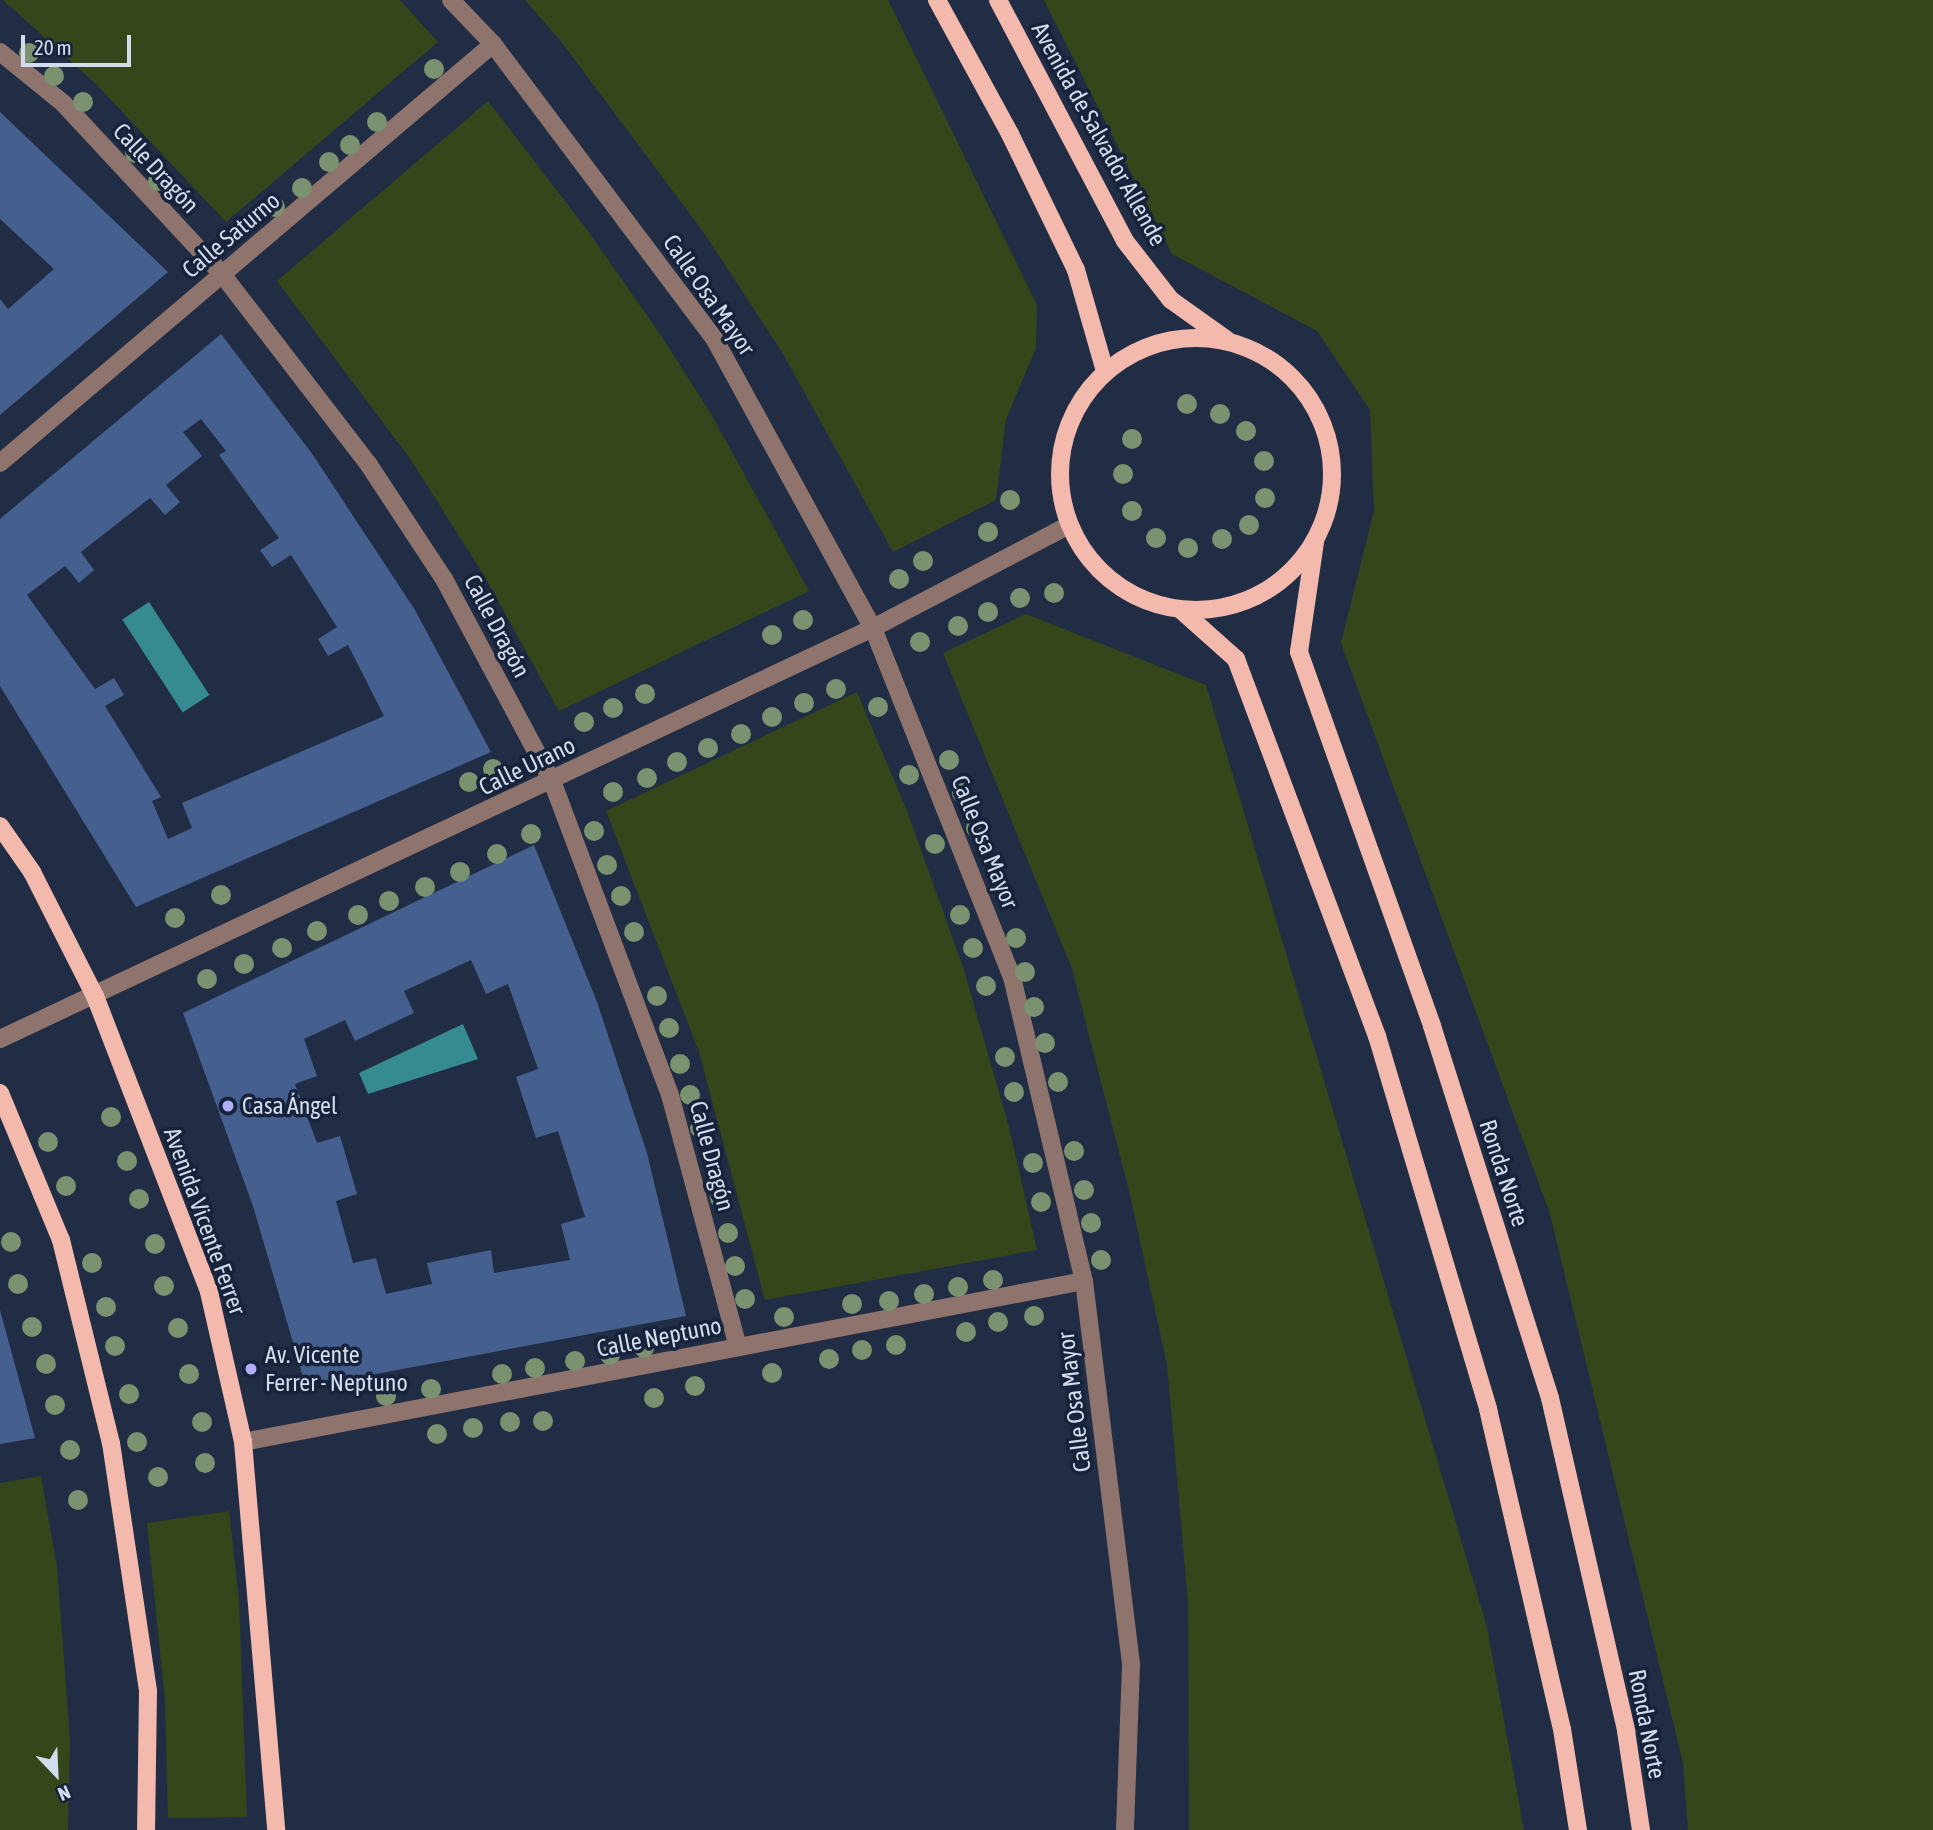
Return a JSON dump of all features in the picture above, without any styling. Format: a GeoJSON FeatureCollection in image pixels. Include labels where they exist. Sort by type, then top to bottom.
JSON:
{"type":"FeatureCollection","features":[{"type":"Feature","properties":{"kind":"main road"},"geometry":{"type":"LineString","coordinates":[[937,0],[1010,134],[1076,270],[1105,371]]}},
{"type":"Feature","properties":{"kind":"main road","name":"Avenida de Salvador Allende"},"geometry":{"type":"LineString","coordinates":[[998,0],[1125,241],[1171,300],[1227,340]]}},
{"type":"Feature","properties":{"kind":"main road"},"geometry":{"type":"LineString","coordinates":[[1183,337],[1227,340],[1266,356],[1291,376],[1322,418],[1332,459],[1331,502],[1315,542],[1291,573],[1258,595],[1221,608],[1181,610],[1145,601],[1113,583],[1086,556],[1069,525],[1059,484],[1063,442],[1079,403],[1105,371],[1142,348],[1183,337]]}},
{"type":"Feature","properties":{"kind":"main road","name":"Ronda Norte"},"geometry":{"type":"LineString","coordinates":[[1315,542],[1299,652],[1432,1026],[1550,1398],[1626,1731],[1641,1830]]}},
{"type":"Feature","properties":{"kind":"main road"},"geometry":{"type":"LineString","coordinates":[[1181,610],[1236,659],[1377,1036],[1488,1409],[1562,1729],[1578,1830]]}},
{"type":"Feature","properties":{"kind":"main road","name":"Avenida Vicente Ferrer"},"geometry":{"type":"LineString","coordinates":[[0,826],[32,872],[95,996],[209,1292],[243,1442],[276,1830]]}},
{"type":"Feature","properties":{"kind":"main road"},"geometry":{"type":"LineString","coordinates":[[0,1093],[61,1240],[111,1443],[148,1691],[146,1830]]}},
{"type":"Feature","properties":{"kind":"street","name":"Calle Osa Mayor"},"geometry":{"type":"LineString","coordinates":[[451,0],[493,44],[715,340],[873,628],[1012,977],[1084,1281],[1131,1665],[1125,1830]]}},
{"type":"Feature","properties":{"kind":"street","name":"Calle Saturno"},"geometry":{"type":"LineString","coordinates":[[0,463],[493,44]]}},
{"type":"Feature","properties":{"kind":"street","name":"Calle Dragón"},"geometry":{"type":"LineString","coordinates":[[0,52],[62,103],[222,274],[369,464],[444,579],[552,781],[670,1096],[738,1347]]}},
{"type":"Feature","properties":{"kind":"street","name":"Calle Urano"},"geometry":{"type":"LineString","coordinates":[[0,1039],[873,628],[1069,525]]}},
{"type":"Feature","properties":{"kind":"street","name":"Calle Neptuno"},"geometry":{"type":"LineString","coordinates":[[243,1442],[1084,1281]]}},
{"type":"Feature","properties":{"kind":"shaded area"},"geometry":{"type":"Polygon","coordinates":[[[3,0],[400,0],[438,42],[226,222],[97,85],[3,0]]]}},
{"type":"Feature","properties":{"kind":"shaded area"},"geometry":{"type":"Polygon","coordinates":[[[525,0],[888,0],[1037,305],[1036,348],[1006,419],[996,500],[893,552],[782,352],[704,233],[560,40],[525,0]]]}},
{"type":"Feature","properties":{"kind":"shaded area"},"geometry":{"type":"Polygon","coordinates":[[[1044,0],[1933,0],[1933,1830],[1688,1830],[1683,1763],[1550,1214],[1341,643],[1374,511],[1370,410],[1317,331],[1172,254],[1044,0]]]}},
{"type":"Feature","properties":{"kind":"shaded area"},"geometry":{"type":"Polygon","coordinates":[[[488,101],[588,231],[662,337],[711,414],[809,591],[559,711],[485,577],[411,460],[277,281],[488,101]]]}},
{"type":"Feature","properties":{"kind":"shaded area"},"geometry":{"type":"Polygon","coordinates":[[[149,602],[209,695],[183,713],[122,619],[149,602]]]}},
{"type":"Feature","properties":{"kind":"shaded area"},"geometry":{"type":"Polygon","coordinates":[[[1026,614],[1206,685],[1487,1627],[1524,1830],[1189,1830],[1188,1603],[1167,1365],[1130,1195],[1072,969],[943,653],[1026,614]]]}},
{"type":"Feature","properties":{"kind":"shaded area"},"geometry":{"type":"Polygon","coordinates":[[[857,692],[907,811],[963,967],[1009,1127],[1037,1250],[765,1300],[699,1052],[606,811],[857,692]]]}},
{"type":"Feature","properties":{"kind":"shaded area"},"geometry":{"type":"Polygon","coordinates":[[[463,1024],[478,1059],[368,1094],[359,1073],[463,1024]]]}},
{"type":"Feature","properties":{"kind":"shaded area"},"geometry":{"type":"Polygon","coordinates":[[[41,1476],[57,1567],[70,1741],[68,1830],[0,1830],[0,1483],[41,1476]]]}},
{"type":"Feature","properties":{"kind":"shaded area"},"geometry":{"type":"Polygon","coordinates":[[[229,1511],[239,1599],[247,1817],[168,1818],[165,1701],[147,1523],[229,1511]]]}},
{"type":"Feature","properties":{"kind":"building"},"geometry":{"type":"Polygon","coordinates":[[[0,112],[168,272],[0,415],[0,299],[8,309],[54,269],[0,219],[0,112]]]}},
{"type":"Feature","properties":{"kind":"building"},"geometry":{"type":"Polygon","coordinates":[[[221,334],[313,455],[415,610],[491,752],[136,907],[0,686],[0,519],[221,334]],[[201,419],[183,432],[202,456],[166,485],[180,502],[165,515],[150,498],[81,552],[94,570],[79,583],[65,566],[27,595],[95,689],[114,678],[124,695],[105,706],[161,797],[152,801],[168,839],[192,828],[182,803],[384,716],[348,645],[328,656],[318,639],[337,627],[291,555],[272,567],[260,550],[279,538],[219,455],[226,451],[201,419]]]}},
{"type":"Feature","properties":{"kind":"building"},"geometry":{"type":"Polygon","coordinates":[[[534,845],[597,1002],[647,1153],[686,1316],[306,1387],[253,1206],[183,1013],[534,845]],[[471,960],[404,991],[414,1013],[355,1041],[345,1020],[304,1039],[317,1076],[295,1084],[317,1143],[340,1136],[357,1194],[336,1201],[353,1263],[376,1258],[386,1294],[432,1284],[427,1263],[491,1250],[494,1273],[570,1260],[561,1224],[585,1217],[558,1131],[536,1138],[516,1077],[538,1069],[508,984],[486,994],[471,960]]]}},
{"type":"Feature","properties":{"kind":"building"},"geometry":{"type":"Polygon","coordinates":[[[0,1310],[35,1438],[0,1444],[0,1310]]]}},
{"type":"Feature","properties":{"kind":"place","name":"Casa Ángel"},"geometry":{"type":"Point","coordinates":[228,1106]}},
{"type":"Feature","properties":{"kind":"place","name":"Av. Vicente Ferrer - Neptuno"},"geometry":{"type":"Point","coordinates":[251,1369]}}]}
